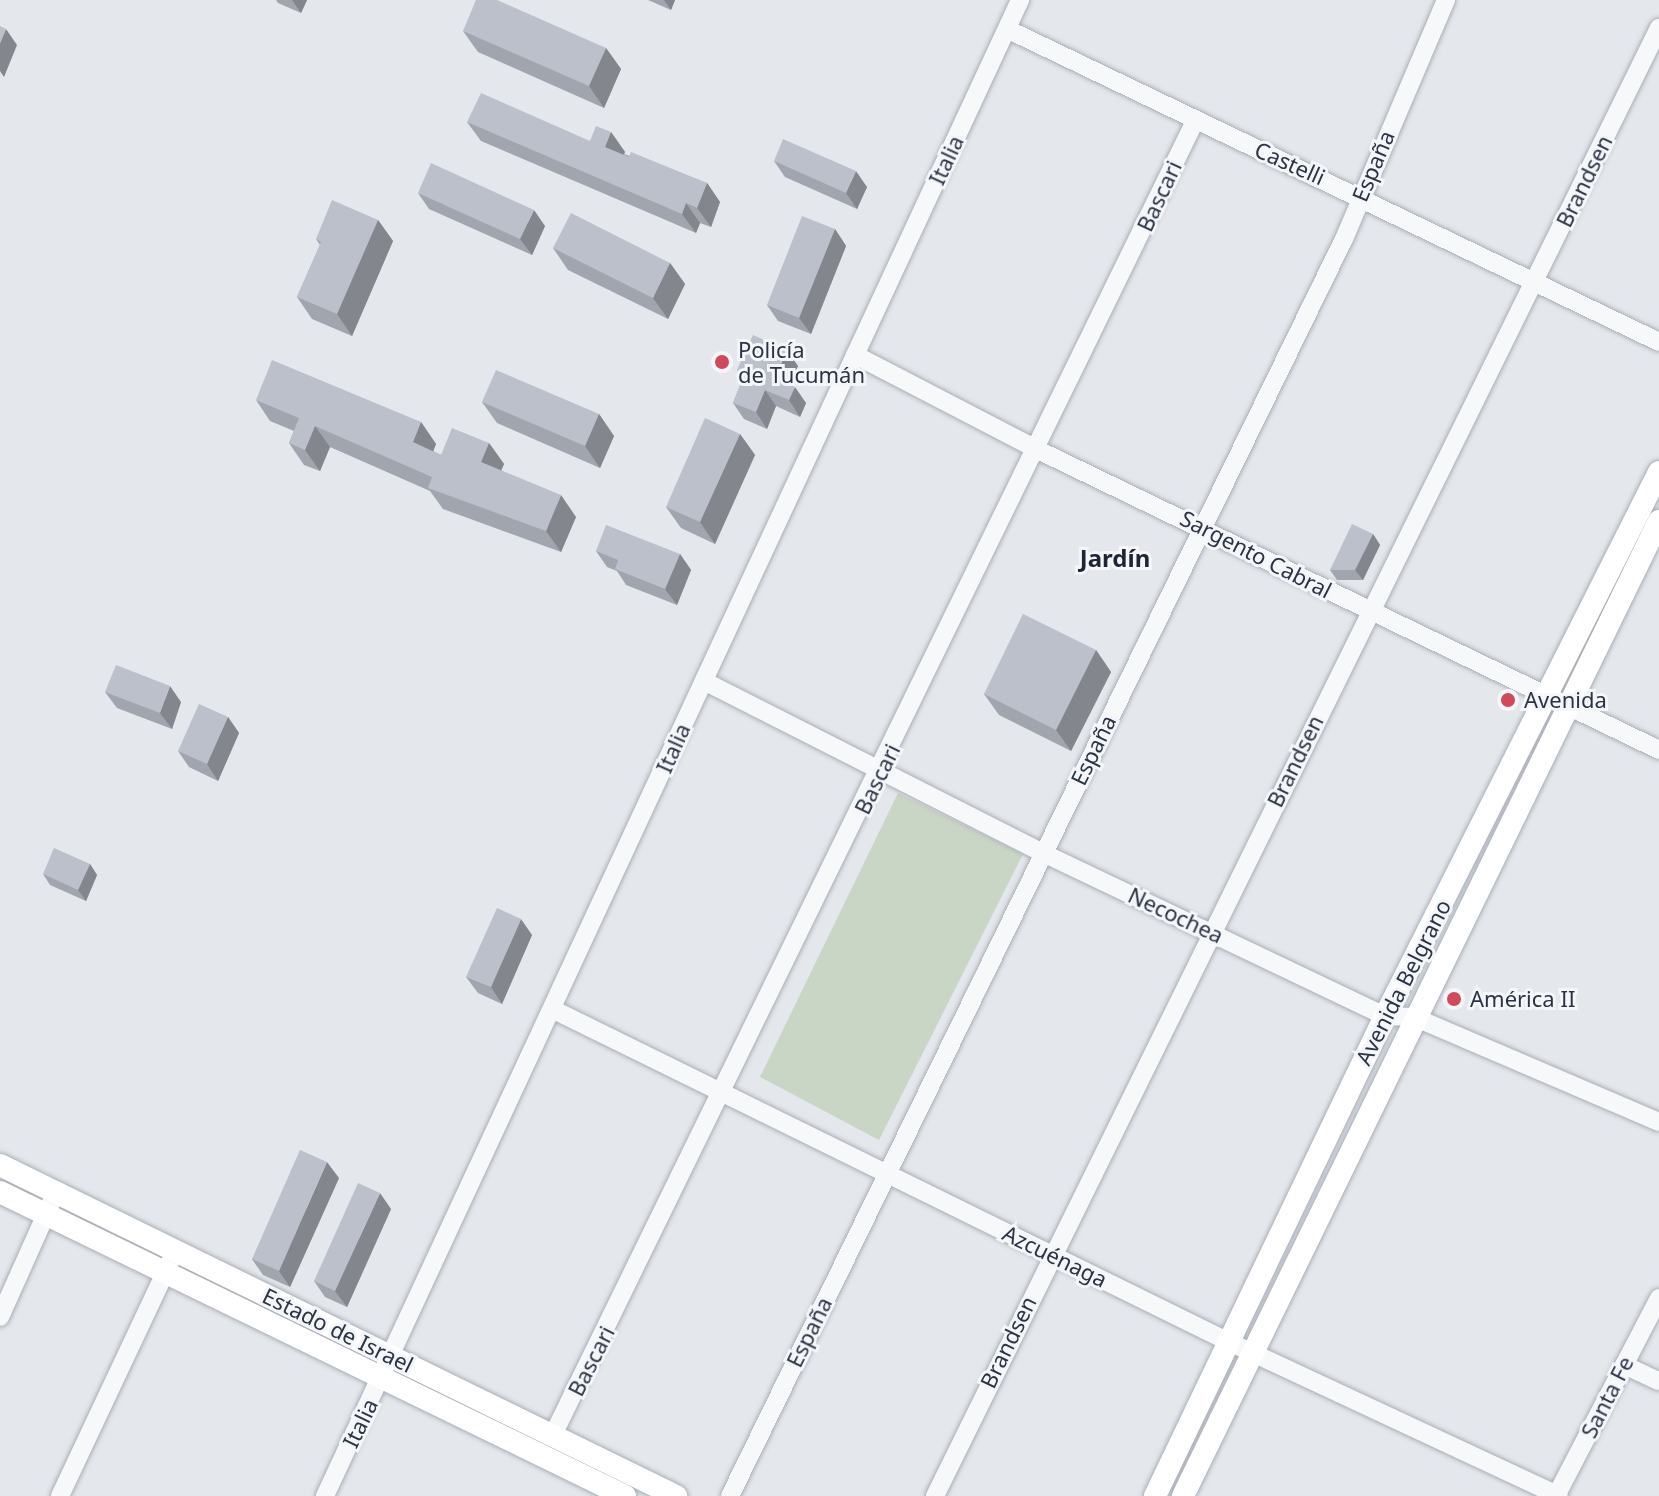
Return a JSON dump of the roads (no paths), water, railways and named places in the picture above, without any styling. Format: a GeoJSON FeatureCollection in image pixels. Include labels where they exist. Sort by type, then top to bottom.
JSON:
{"type":"FeatureCollection","features":[{"type":"Feature","properties":{"kind":"main road","name":"Avenida Belgrano"},"geometry":{"type":"LineString","coordinates":[[1183,1496],[1414,1017],[1559,702],[1659,472]]}},
{"type":"Feature","properties":{"kind":"main road","name":"Avenida Belgrano"},"geometry":{"type":"LineString","coordinates":[[1155,1496],[1385,1016],[1659,521]]}},
{"type":"Feature","properties":{"kind":"main road","name":"Estado de Israel"},"geometry":{"type":"LineString","coordinates":[[0,1165],[176,1250],[625,1496]]}},
{"type":"Feature","properties":{"kind":"main road","name":"Estado de Israel"},"geometry":{"type":"LineString","coordinates":[[0,1192],[166,1271],[553,1435],[676,1496]]}},
{"type":"Feature","properties":{"kind":"street","name":"Italia"},"geometry":{"type":"LineString","coordinates":[[325,1496],[554,1010],[1020,0]]}},
{"type":"Feature","properties":{"kind":"street","name":"España"},"geometry":{"type":"LineString","coordinates":[[730,1496],[1344,239],[1360,194],[1446,0]]}},
{"type":"Feature","properties":{"kind":"street","name":"Brandsen"},"geometry":{"type":"LineString","coordinates":[[935,1496],[1050,1255],[1659,28]]}},
{"type":"Feature","properties":{"kind":"street","name":"Castelli"},"geometry":{"type":"LineString","coordinates":[[1007,29],[1195,121],[1360,194],[1659,342]]}},
{"type":"Feature","properties":{"kind":"street","name":"Bascari"},"geometry":{"type":"LineString","coordinates":[[553,1435],[725,1091],[1195,121]]}},
{"type":"Feature","properties":{"kind":"street","name":"Sargento Cabral"},"geometry":{"type":"LineString","coordinates":[[855,355],[1038,450],[1202,526],[1368,611],[1659,750]]}},
{"type":"Feature","properties":{"kind":"street","name":"Necochea"},"geometry":{"type":"LineString","coordinates":[[704,681],[1043,853],[1385,1016],[1414,1017],[1659,1122]]}},
{"type":"Feature","properties":{"kind":"street","name":"Azcuénaga"},"geometry":{"type":"LineString","coordinates":[[554,1010],[725,1091],[1227,1341],[1557,1496]]}},
{"type":"Feature","properties":{"kind":"street"},"geometry":{"type":"LineString","coordinates":[[0,1317],[56,1192]]}},
{"type":"Feature","properties":{"kind":"street"},"geometry":{"type":"LineString","coordinates":[[60,1496],[176,1250]]}},
{"type":"Feature","properties":{"kind":"street","name":"Santa Fe"},"geometry":{"type":"LineString","coordinates":[[1557,1496],[1659,1298]]}},
{"type":"Feature","properties":{"kind":"street"},"geometry":{"type":"LineString","coordinates":[[1624,1365],[1659,1381]]}},
{"type":"Feature","properties":{"kind":"place","name":"Policía de Tucumán"},"geometry":{"type":"Point","coordinates":[722,362]}},
{"type":"Feature","properties":{"kind":"place","name":"Avenida"},"geometry":{"type":"Point","coordinates":[1508,700]}},
{"type":"Feature","properties":{"kind":"place","name":"América II"},"geometry":{"type":"Point","coordinates":[1454,999]}},
{"type":"Feature","properties":{"kind":"district","name":"Jardín"},"geometry":{"type":"Point","coordinates":[1115,558]}}]}
